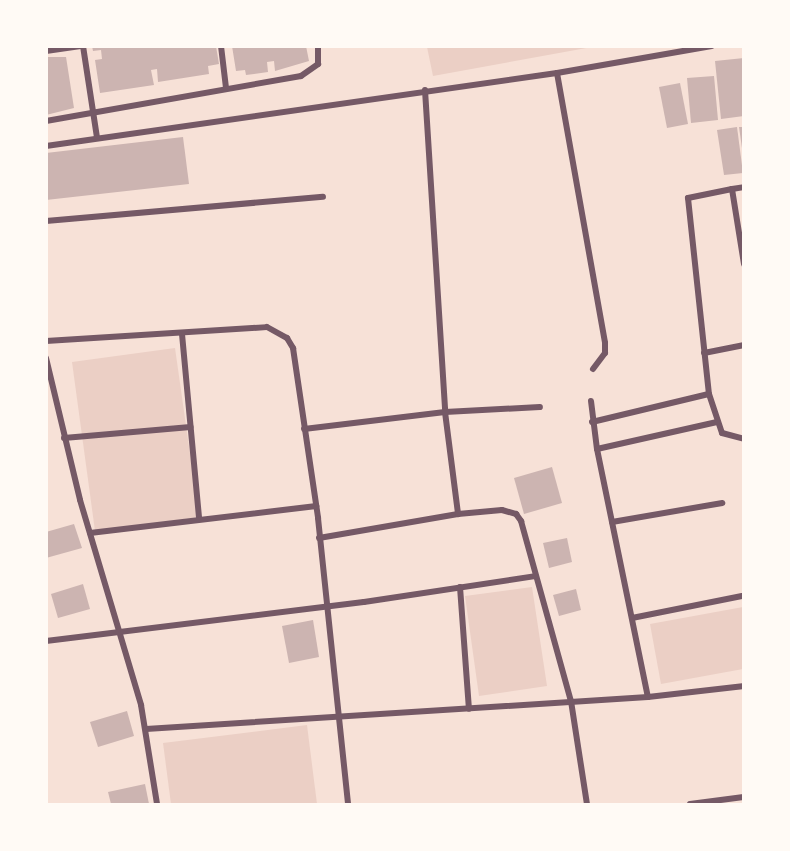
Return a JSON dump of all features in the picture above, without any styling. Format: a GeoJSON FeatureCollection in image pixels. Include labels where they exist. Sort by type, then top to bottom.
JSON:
{"type":"FeatureCollection","features":[{"type":"Feature","properties":{"kind":"street"},"geometry":{"type":"LineString","coordinates":[[46,51],[82,46],[97,138]]}},
{"type":"Feature","properties":{"kind":"street"},"geometry":{"type":"LineString","coordinates":[[221,46],[226,88]]}},
{"type":"Feature","properties":{"kind":"street"},"geometry":{"type":"LineString","coordinates":[[46,121],[313,71],[318,64],[318,46]]}},
{"type":"Feature","properties":{"kind":"street"},"geometry":{"type":"LineString","coordinates":[[46,146],[424,90],[557,73],[712,46]]}},
{"type":"Feature","properties":{"kind":"street"},"geometry":{"type":"LineString","coordinates":[[557,73],[605,343],[605,353],[593,369]]}},
{"type":"Feature","properties":{"kind":"street"},"geometry":{"type":"LineString","coordinates":[[424,90],[445,412],[458,514]]}},
{"type":"Feature","properties":{"kind":"street"},"geometry":{"type":"LineString","coordinates":[[744,187],[693,195],[686,203],[709,394],[717,422],[729,438],[744,439]]}},
{"type":"Feature","properties":{"kind":"street"},"geometry":{"type":"LineString","coordinates":[[732,189],[744,264]]}},
{"type":"Feature","properties":{"kind":"street"},"geometry":{"type":"LineString","coordinates":[[46,221],[323,197]]}},
{"type":"Feature","properties":{"kind":"street"},"geometry":{"type":"LineString","coordinates":[[46,341],[267,327],[287,338],[293,348],[316,506],[324,607],[348,804]]}},
{"type":"Feature","properties":{"kind":"street"},"geometry":{"type":"LineString","coordinates":[[182,334],[199,519]]}},
{"type":"Feature","properties":{"kind":"street"},"geometry":{"type":"LineString","coordinates":[[704,353],[744,345]]}},
{"type":"Feature","properties":{"kind":"street"},"geometry":{"type":"LineString","coordinates":[[46,358],[64,438],[146,729],[157,804]]}},
{"type":"Feature","properties":{"kind":"street"},"geometry":{"type":"LineString","coordinates":[[592,422],[709,394]]}},
{"type":"Feature","properties":{"kind":"street"},"geometry":{"type":"LineString","coordinates":[[591,401],[597,449],[648,697]]}},
{"type":"Feature","properties":{"kind":"street"},"geometry":{"type":"LineString","coordinates":[[304,429],[445,412],[540,407]]}},
{"type":"Feature","properties":{"kind":"street"},"geometry":{"type":"LineString","coordinates":[[597,449],[717,422]]}},
{"type":"Feature","properties":{"kind":"street"},"geometry":{"type":"LineString","coordinates":[[64,438],[191,427]]}},
{"type":"Feature","properties":{"kind":"street"},"geometry":{"type":"LineString","coordinates":[[612,522],[722,503]]}},
{"type":"Feature","properties":{"kind":"street"},"geometry":{"type":"LineString","coordinates":[[90,533],[316,506]]}},
{"type":"Feature","properties":{"kind":"street"},"geometry":{"type":"LineString","coordinates":[[319,538],[458,514],[502,510],[516,514],[522,521],[535,576],[571,701],[587,804]]}},
{"type":"Feature","properties":{"kind":"street"},"geometry":{"type":"LineString","coordinates":[[46,640],[324,607],[535,576]]}},
{"type":"Feature","properties":{"kind":"street"},"geometry":{"type":"LineString","coordinates":[[460,587],[469,709]]}},
{"type":"Feature","properties":{"kind":"street"},"geometry":{"type":"LineString","coordinates":[[632,618],[742,596]]}},
{"type":"Feature","properties":{"kind":"street"},"geometry":{"type":"LineString","coordinates":[[146,729],[648,697],[744,686]]}},
{"type":"Feature","properties":{"kind":"street"},"geometry":{"type":"LineString","coordinates":[[690,804],[744,797]]}},
{"type":"Feature","properties":{"kind":"shaded area"},"geometry":{"type":"Polygon","coordinates":[[[427,46],[592,47],[433,76],[427,46]]]}},
{"type":"Feature","properties":{"kind":"shaded area"},"geometry":{"type":"Polygon","coordinates":[[[175,348],[199,517],[95,531],[72,362],[175,348]]]}},
{"type":"Feature","properties":{"kind":"shaded area"},"geometry":{"type":"Polygon","coordinates":[[[532,587],[547,686],[479,696],[465,596],[532,587]]]}},
{"type":"Feature","properties":{"kind":"shaded area"},"geometry":{"type":"Polygon","coordinates":[[[743,607],[743,669],[661,684],[650,624],[743,607]]]}},
{"type":"Feature","properties":{"kind":"shaded area"},"geometry":{"type":"Polygon","coordinates":[[[307,725],[317,804],[171,804],[163,743],[307,725]]]}},
{"type":"Feature","properties":{"kind":"building"},"geometry":{"type":"Polygon","coordinates":[[[92,46],[216,46],[219,64],[208,66],[209,74],[158,82],[157,69],[151,70],[154,85],[100,93],[95,60],[102,59],[101,50],[93,51],[92,46]]]}},
{"type":"Feature","properties":{"kind":"building"},"geometry":{"type":"Polygon","coordinates":[[[232,46],[306,46],[309,61],[275,71],[274,61],[267,62],[268,72],[246,75],[245,70],[236,71],[232,46]]]}},
{"type":"Feature","properties":{"kind":"building"},"geometry":{"type":"Polygon","coordinates":[[[46,57],[66,57],[74,108],[46,115],[46,57]]]}},
{"type":"Feature","properties":{"kind":"building"},"geometry":{"type":"Polygon","coordinates":[[[744,58],[744,116],[721,119],[715,61],[744,58]]]}},
{"type":"Feature","properties":{"kind":"building"},"geometry":{"type":"Polygon","coordinates":[[[714,76],[718,120],[691,123],[687,78],[714,76]]]}},
{"type":"Feature","properties":{"kind":"building"},"geometry":{"type":"Polygon","coordinates":[[[680,83],[688,124],[667,128],[659,87],[680,83]]]}},
{"type":"Feature","properties":{"kind":"building"},"geometry":{"type":"Polygon","coordinates":[[[737,127],[743,173],[724,175],[717,130],[737,127]]]}},
{"type":"Feature","properties":{"kind":"building"},"geometry":{"type":"Polygon","coordinates":[[[739,127],[744,127],[744,148],[742,148],[739,127]]]}},
{"type":"Feature","properties":{"kind":"building"},"geometry":{"type":"Polygon","coordinates":[[[183,137],[189,184],[46,200],[46,153],[183,137]]]}},
{"type":"Feature","properties":{"kind":"building"},"geometry":{"type":"Polygon","coordinates":[[[552,467],[562,503],[524,514],[514,478],[552,467]]]}},
{"type":"Feature","properties":{"kind":"building"},"geometry":{"type":"Polygon","coordinates":[[[74,524],[82,548],[46,558],[46,532],[74,524]]]}},
{"type":"Feature","properties":{"kind":"building"},"geometry":{"type":"Polygon","coordinates":[[[567,538],[572,562],[549,568],[543,543],[567,538]]]}},
{"type":"Feature","properties":{"kind":"building"},"geometry":{"type":"Polygon","coordinates":[[[83,584],[90,609],[58,618],[51,594],[83,584]]]}},
{"type":"Feature","properties":{"kind":"building"},"geometry":{"type":"Polygon","coordinates":[[[576,589],[581,610],[559,616],[553,595],[576,589]]]}},
{"type":"Feature","properties":{"kind":"building"},"geometry":{"type":"Polygon","coordinates":[[[313,620],[319,657],[289,663],[282,626],[313,620]]]}},
{"type":"Feature","properties":{"kind":"building"},"geometry":{"type":"Polygon","coordinates":[[[127,711],[134,736],[98,747],[90,722],[127,711]]]}},
{"type":"Feature","properties":{"kind":"building"},"geometry":{"type":"Polygon","coordinates":[[[145,784],[149,804],[111,804],[108,792],[145,784]]]}}]}
